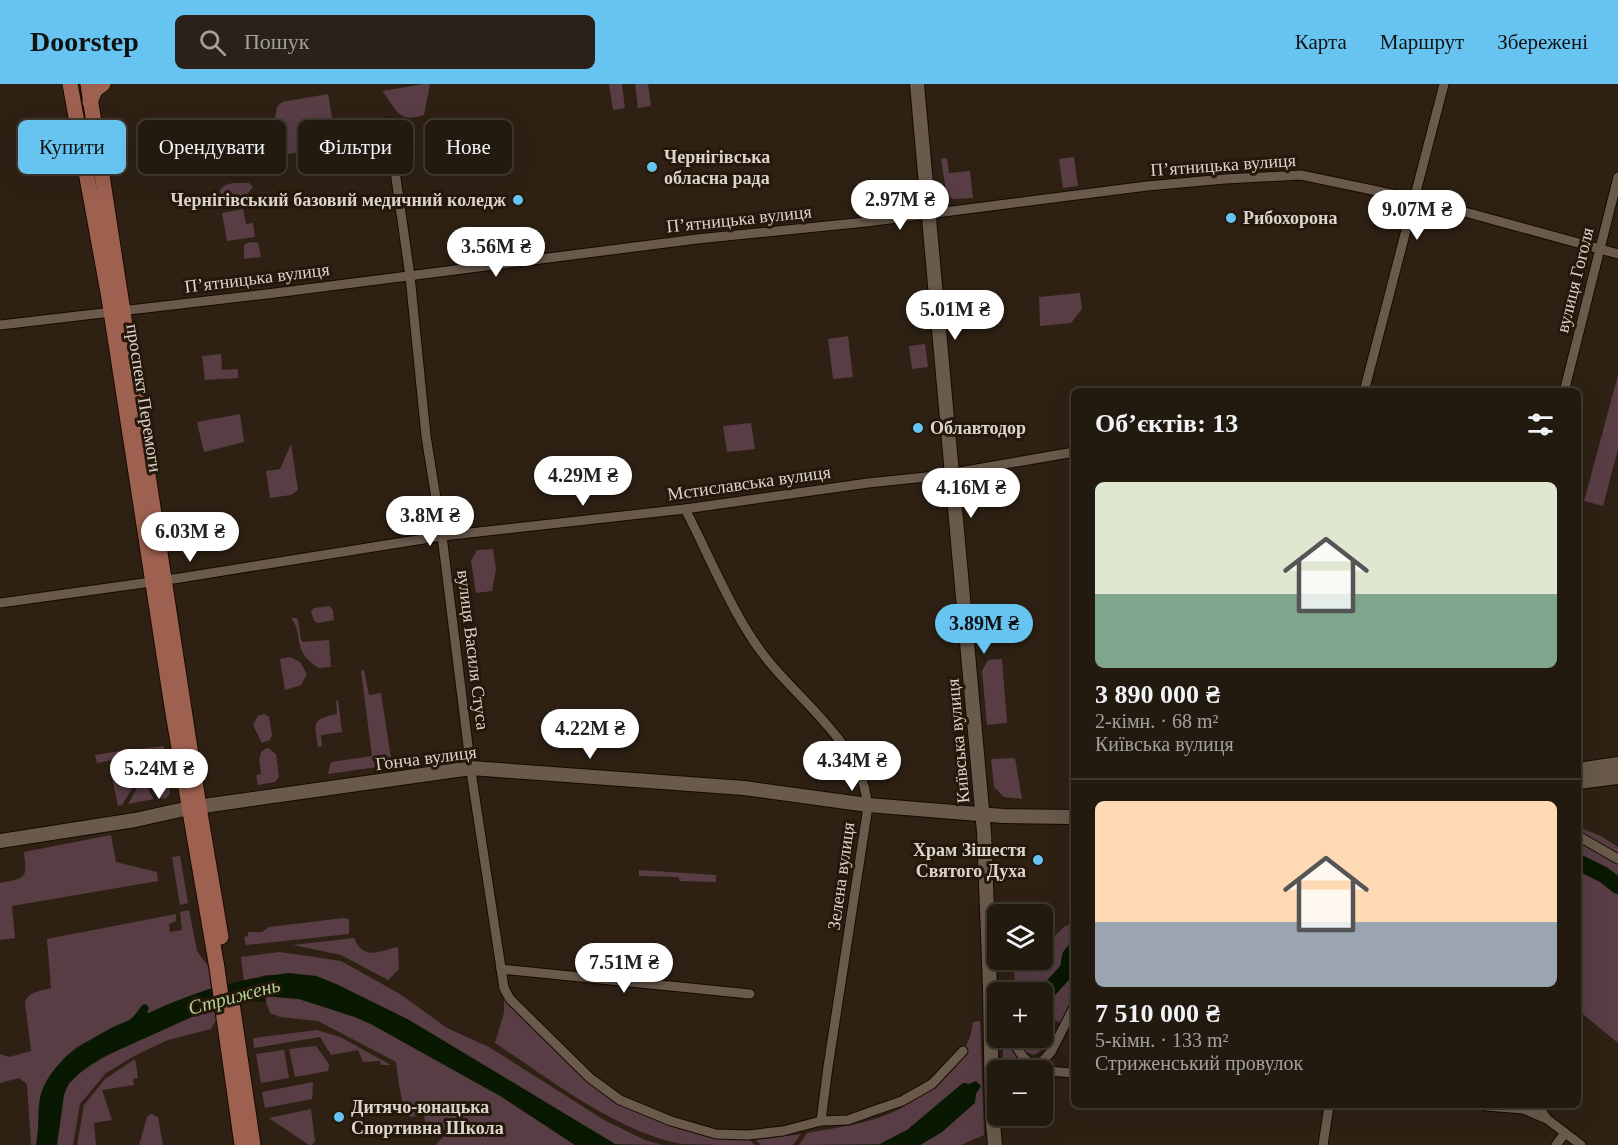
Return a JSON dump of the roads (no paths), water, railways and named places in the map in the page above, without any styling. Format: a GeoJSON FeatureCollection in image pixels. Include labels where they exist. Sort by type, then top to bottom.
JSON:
{"type":"FeatureCollection","features":[{"type":"Feature","properties":{"kind":"main road","name":"проспект Перемоги"},"geometry":{"type":"LineString","coordinates":[[70,84],[117,311]]}},
{"type":"Feature","properties":{"kind":"main road","name":"проспект Перемоги"},"geometry":{"type":"LineString","coordinates":[[88,84],[117,311],[158,581],[194,808],[253,1145]]}},
{"type":"Feature","properties":{"kind":"main road"},"geometry":{"type":"LineString","coordinates":[[90,102],[94,90],[103,84]]}},
{"type":"Feature","properties":{"kind":"main road","name":"проспект Перемоги"},"geometry":{"type":"LineString","coordinates":[[230,1019],[227,1046],[242,1145]]}},
{"type":"Feature","properties":{"kind":"street","name":"Київська вулиця"},"geometry":{"type":"LineString","coordinates":[[917,84],[982,814],[993,982]]}},
{"type":"Feature","properties":{"kind":"street"},"geometry":{"type":"LineString","coordinates":[[1365,388],[1444,84]]}},
{"type":"Feature","properties":{"kind":"street","name":"вулиця Василя Стуса"},"geometry":{"type":"LineString","coordinates":[[395,174],[410,276],[426,436],[442,536],[471,768],[504,988],[510,999],[583,1071],[620,1100],[671,1121],[716,1134],[748,1135],[783,1131],[821,1121],[848,1120],[902,1101],[932,1084],[963,1051]]}},
{"type":"Feature","properties":{"kind":"street","name":"Пʼятницька вулиця"},"geometry":{"type":"LineString","coordinates":[[0,325],[1147,186],[1300,175],[1414,198],[1618,254]]}},
{"type":"Feature","properties":{"kind":"street","name":"вулиця Гоголя"},"geometry":{"type":"LineString","coordinates":[[1565,388],[1618,177]]}},
{"type":"Feature","properties":{"kind":"street","name":"Мстиславська вулиця"},"geometry":{"type":"LineString","coordinates":[[0,603],[158,581],[442,536],[686,509],[952,473],[1071,453]]}},
{"type":"Feature","properties":{"kind":"street","name":"Зелена вулиця"},"geometry":{"type":"LineString","coordinates":[[686,509],[707,558],[743,625],[767,659],[848,752],[867,793],[868,805],[821,1121]]}},
{"type":"Feature","properties":{"kind":"street"},"geometry":{"type":"LineString","coordinates":[[1581,770],[1618,764]]}},
{"type":"Feature","properties":{"kind":"street","name":"Гонча вулиця"},"geometry":{"type":"LineString","coordinates":[[0,841],[135,820],[194,808],[471,768],[744,788],[868,805],[1071,818]]}},
{"type":"Feature","properties":{"kind":"street"},"geometry":{"type":"LineString","coordinates":[[1581,782],[1618,777]]}},
{"type":"Feature","properties":{"kind":"street"},"geometry":{"type":"LineString","coordinates":[[1581,838],[1618,859]]}},
{"type":"Feature","properties":{"kind":"street"},"geometry":{"type":"LineString","coordinates":[[501,969],[750,994]]}},
{"type":"Feature","properties":{"kind":"street"},"geometry":{"type":"LineString","coordinates":[[1044,1060],[1051,1052],[1071,1013]]}},
{"type":"Feature","properties":{"kind":"street","name":"Київська вулиця"},"geometry":{"type":"LineString","coordinates":[[990,1143],[991,1048]]}},
{"type":"Feature","properties":{"kind":"street"},"geometry":{"type":"LineString","coordinates":[[1016,1048],[1025,1060]]}},
{"type":"Feature","properties":{"kind":"street"},"geometry":{"type":"LineString","coordinates":[[1053,1072],[1071,1073]]}},
{"type":"Feature","properties":{"kind":"street"},"geometry":{"type":"LineString","coordinates":[[1323,1145],[1329,1108]]}},
{"type":"Feature","properties":{"kind":"street"},"geometry":{"type":"LineString","coordinates":[[1511,1108],[1523,1109],[1548,1119]]}},
{"type":"Feature","properties":{"kind":"street"},"geometry":{"type":"LineString","coordinates":[[1540,1108],[1548,1119],[1581,1145]]}},
{"type":"Feature","properties":{"kind":"street"},"geometry":{"type":"LineString","coordinates":[[1556,1145],[1565,1133]]}},
{"type":"Feature","properties":{"kind":"water"},"geometry":{"type":"Polygon","coordinates":[[[289,973],[316,976],[409,1020],[620,1145],[575,1145],[502,1097],[371,1024],[299,999],[265,996],[266,1002],[246,1000],[214,1007],[103,1057],[83,1070],[68,1084],[64,1095],[57,1145],[36,1145],[40,1100],[44,1086],[56,1067],[81,1046],[131,1019],[142,1005],[146,1004],[149,1008],[147,1013],[149,1013],[218,987],[253,978],[289,973]]]}},
{"type":"Feature","properties":{"kind":"water"},"geometry":{"type":"Polygon","coordinates":[[[976,1081],[981,1086],[976,1094],[975,1103],[942,1132],[920,1145],[878,1145],[907,1130],[963,1083],[969,1084],[976,1081]]]}},
{"type":"Feature","properties":{"kind":"waterway","name":"Стрижень"},"geometry":{"type":"LineString","coordinates":[[1581,864],[1604,875],[1618,886]]}},
{"type":"Feature","properties":{"kind":"waterway","name":"Стрижень"},"geometry":{"type":"LineString","coordinates":[[1053,986],[1068,969],[1071,955]]}},
{"type":"Feature","properties":{"kind":"place","name":"Чернігівська обласна рада"},"geometry":{"type":"Point","coordinates":[652,167]}},
{"type":"Feature","properties":{"kind":"place","name":"Чернігівський базовий медичний коледж"},"geometry":{"type":"Point","coordinates":[518,200]}},
{"type":"Feature","properties":{"kind":"place","name":"Рибохорона"},"geometry":{"type":"Point","coordinates":[1231,218]}},
{"type":"Feature","properties":{"kind":"place","name":"Облавтодор"},"geometry":{"type":"Point","coordinates":[918,428]}},
{"type":"Feature","properties":{"kind":"place","name":"Храм Зішестя Святого Духа"},"geometry":{"type":"Point","coordinates":[1038,860]}},
{"type":"Feature","properties":{"kind":"place","name":"Дитячо-юнацька Спортивна Школа"},"geometry":{"type":"Point","coordinates":[339,1117]}}]}
